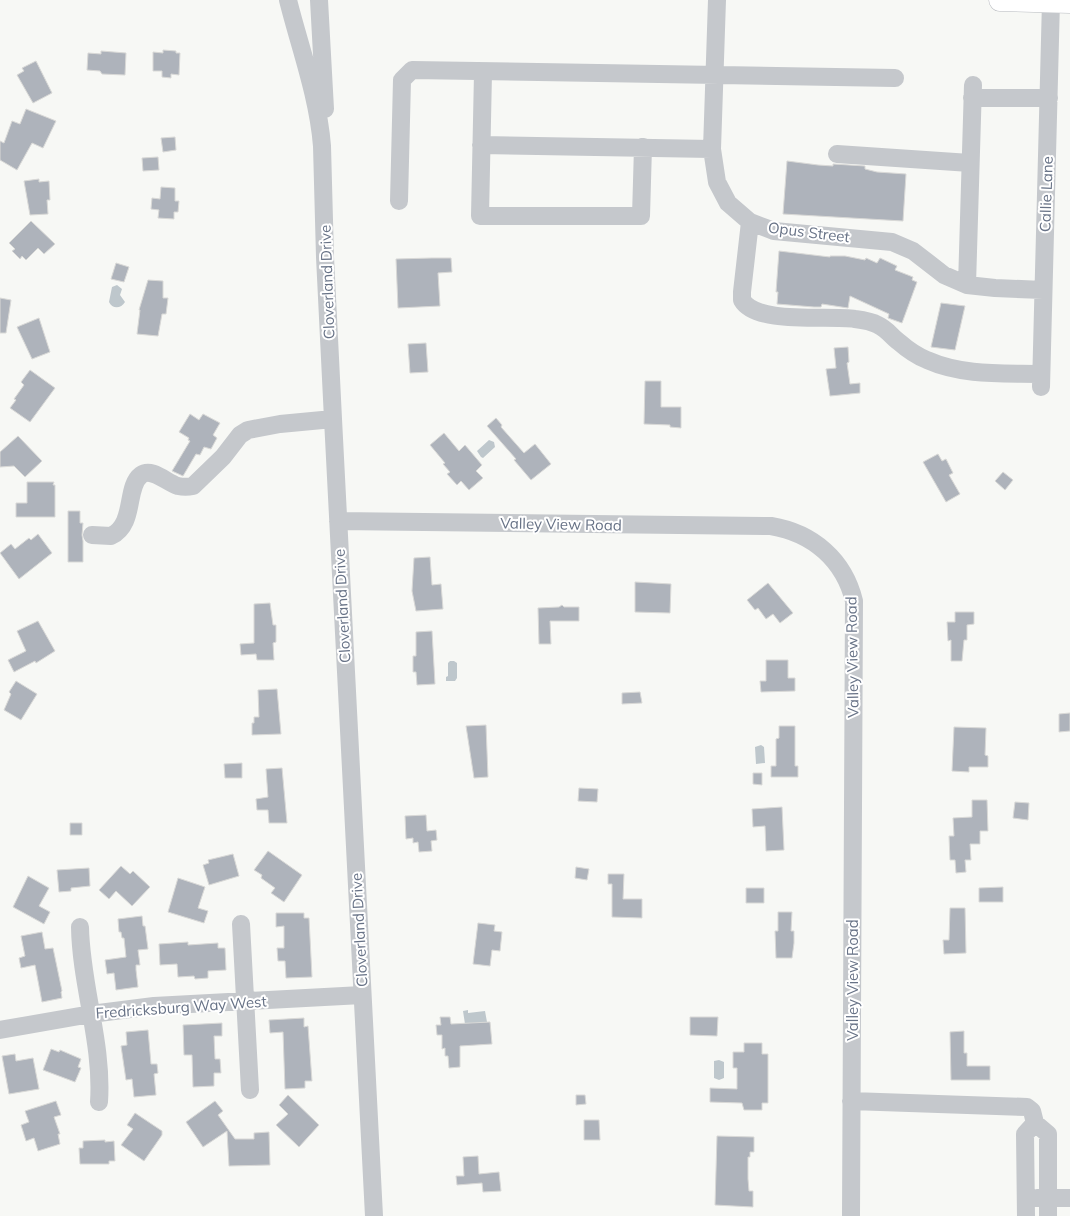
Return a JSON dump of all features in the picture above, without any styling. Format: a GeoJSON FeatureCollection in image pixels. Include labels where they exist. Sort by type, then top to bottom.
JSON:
{"type":"FeatureCollection","features":[{"type":"Feature","properties":{"kind":"main road"},"geometry":{"type":"LineString","coordinates":[[1000,0],[1061,2]]}},
{"type":"Feature","properties":{"kind":"street","name":"Cloverland Drive"},"geometry":{"type":"LineString","coordinates":[[288,0],[312,85],[321,129],[325,257],[374,1216]]}},
{"type":"Feature","properties":{"kind":"street"},"geometry":{"type":"LineString","coordinates":[[319,0],[325,93],[322,146]]}},
{"type":"Feature","properties":{"kind":"street","name":"Opus Street"},"geometry":{"type":"LineString","coordinates":[[717,0],[712,149],[717,182],[728,203],[750,222],[774,231],[892,242],[913,251],[944,276],[967,285],[1043,290]]}},
{"type":"Feature","properties":{"kind":"street","name":"Callie Lane"},"geometry":{"type":"LineString","coordinates":[[750,222],[742,292],[742,300],[749,308],[776,316],[853,319],[867,321],[885,329],[914,353],[927,360],[946,367],[1041,380],[1049,98],[1061,2]]}},
{"type":"Feature","properties":{"kind":"street"},"geometry":{"type":"LineString","coordinates":[[399,201],[402,80],[412,70],[483,73],[715,74],[895,78]]}},
{"type":"Feature","properties":{"kind":"street"},"geometry":{"type":"LineString","coordinates":[[483,73],[480,216],[641,216],[643,147]]}},
{"type":"Feature","properties":{"kind":"street"},"geometry":{"type":"LineString","coordinates":[[967,285],[973,91],[1049,98]]}},
{"type":"Feature","properties":{"kind":"street"},"geometry":{"type":"LineString","coordinates":[[481,145],[712,149]]}},
{"type":"Feature","properties":{"kind":"street"},"geometry":{"type":"LineString","coordinates":[[837,154],[970,163]]}},
{"type":"Feature","properties":{"kind":"street"},"geometry":{"type":"LineString","coordinates":[[92,535],[111,536],[120,529],[127,518],[138,479],[143,474],[151,473],[177,486],[193,486],[223,457],[240,435],[248,430],[280,424],[333,419]]}},
{"type":"Feature","properties":{"kind":"street","name":"Valley View Road"},"geometry":{"type":"LineString","coordinates":[[338,521],[771,526],[803,535],[818,544],[832,558],[848,582],[854,601],[851,1216]]}},
{"type":"Feature","properties":{"kind":"street"},"geometry":{"type":"LineString","coordinates":[[241,924],[250,1090]]}},
{"type":"Feature","properties":{"kind":"street"},"geometry":{"type":"LineString","coordinates":[[80,927],[81,951],[100,1072],[99,1102]]}},
{"type":"Feature","properties":{"kind":"street","name":"Fredricksburg Way West"},"geometry":{"type":"LineString","coordinates":[[0,1030],[91,1014],[154,1006],[362,995]]}},
{"type":"Feature","properties":{"kind":"street"},"geometry":{"type":"LineString","coordinates":[[851,1101],[1027,1107],[1032,1111],[1036,1122],[1048,1134],[1048,1216]]}},
{"type":"Feature","properties":{"kind":"street"},"geometry":{"type":"LineString","coordinates":[[1036,1122],[1025,1134],[1026,1207],[1048,1198],[1070,1198]]}},
{"type":"Feature","properties":{"kind":"shaded area"},"geometry":{"type":"Polygon","coordinates":[[[117,285],[122,289],[120,295],[125,302],[119,307],[114,307],[109,302],[112,287],[117,285]]]}},
{"type":"Feature","properties":{"kind":"shaded area"},"geometry":{"type":"Polygon","coordinates":[[[489,440],[494,442],[495,447],[483,458],[477,451],[489,440]]]}},
{"type":"Feature","properties":{"kind":"shaded area"},"geometry":{"type":"Polygon","coordinates":[[[450,661],[457,663],[457,678],[455,681],[446,681],[446,677],[448,676],[448,663],[450,661]]]}},
{"type":"Feature","properties":{"kind":"shaded area"},"geometry":{"type":"Polygon","coordinates":[[[761,745],[764,747],[765,763],[756,764],[755,747],[761,745]]]}},
{"type":"Feature","properties":{"kind":"shaded area"},"geometry":{"type":"Polygon","coordinates":[[[468,1010],[468,1013],[485,1011],[487,1022],[465,1024],[463,1011],[468,1010]]]}},
{"type":"Feature","properties":{"kind":"shaded area"},"geometry":{"type":"Polygon","coordinates":[[[719,1060],[724,1062],[724,1078],[719,1080],[714,1078],[714,1061],[719,1060]]]}},
{"type":"Feature","properties":{"kind":"building"},"geometry":{"type":"Polygon","coordinates":[[[163,50],[176,51],[176,53],[180,53],[179,75],[171,74],[171,78],[162,77],[162,71],[153,71],[153,52],[163,53],[163,50]]]}},
{"type":"Feature","properties":{"kind":"building"},"geometry":{"type":"Polygon","coordinates":[[[101,51],[126,53],[125,75],[102,74],[100,71],[87,70],[88,53],[101,54],[101,51]]]}},
{"type":"Feature","properties":{"kind":"building"},"geometry":{"type":"Polygon","coordinates":[[[36,61],[52,93],[33,103],[17,75],[24,71],[22,68],[36,61]]]}},
{"type":"Feature","properties":{"kind":"building"},"geometry":{"type":"Polygon","coordinates":[[[26,109],[56,121],[43,148],[32,143],[17,170],[0,160],[0,141],[4,143],[12,121],[20,124],[26,109]]]}},
{"type":"Feature","properties":{"kind":"building"},"geometry":{"type":"Polygon","coordinates":[[[175,137],[176,150],[163,152],[161,138],[175,137]]]}},
{"type":"Feature","properties":{"kind":"building"},"geometry":{"type":"Polygon","coordinates":[[[158,157],[159,170],[143,171],[142,158],[158,157]]]}},
{"type":"Feature","properties":{"kind":"building"},"geometry":{"type":"Polygon","coordinates":[[[787,161],[833,166],[833,164],[865,166],[865,169],[877,172],[906,174],[903,221],[783,214],[787,161]]]}},
{"type":"Feature","properties":{"kind":"building"},"geometry":{"type":"Polygon","coordinates":[[[39,179],[39,182],[49,181],[50,200],[47,200],[48,214],[30,215],[24,181],[39,179]]]}},
{"type":"Feature","properties":{"kind":"building"},"geometry":{"type":"Polygon","coordinates":[[[161,187],[175,188],[175,201],[179,201],[178,212],[174,212],[174,219],[158,218],[159,210],[151,209],[152,198],[160,199],[161,187]]]}},
{"type":"Feature","properties":{"kind":"building"},"geometry":{"type":"Polygon","coordinates":[[[31,221],[55,244],[44,254],[38,248],[26,260],[22,256],[20,259],[12,251],[15,249],[9,243],[31,221]]]}},
{"type":"Feature","properties":{"kind":"building"},"geometry":{"type":"Polygon","coordinates":[[[779,251],[830,257],[845,256],[865,260],[866,258],[877,263],[880,258],[897,266],[895,270],[913,277],[912,280],[917,282],[902,323],[888,318],[889,314],[850,296],[848,308],[822,304],[821,307],[814,307],[777,304],[778,292],[776,292],[779,251]]]}},
{"type":"Feature","properties":{"kind":"building"},"geometry":{"type":"Polygon","coordinates":[[[451,258],[452,272],[438,273],[440,306],[398,308],[396,259],[451,258]]]}},
{"type":"Feature","properties":{"kind":"building"},"geometry":{"type":"Polygon","coordinates":[[[116,263],[129,267],[124,282],[111,279],[116,263]]]}},
{"type":"Feature","properties":{"kind":"building"},"geometry":{"type":"Polygon","coordinates":[[[148,280],[163,281],[163,298],[168,298],[166,314],[162,314],[158,336],[137,334],[139,310],[148,280]]]}},
{"type":"Feature","properties":{"kind":"building"},"geometry":{"type":"Polygon","coordinates":[[[0,298],[11,300],[6,333],[0,333],[0,298]]]}},
{"type":"Feature","properties":{"kind":"building"},"geometry":{"type":"Polygon","coordinates":[[[941,303],[965,306],[955,350],[931,347],[941,303]]]}},
{"type":"Feature","properties":{"kind":"building"},"geometry":{"type":"Polygon","coordinates":[[[39,318],[50,352],[32,359],[17,327],[39,318]]]}},
{"type":"Feature","properties":{"kind":"building"},"geometry":{"type":"Polygon","coordinates":[[[426,343],[428,372],[410,373],[408,344],[426,343]]]}},
{"type":"Feature","properties":{"kind":"building"},"geometry":{"type":"Polygon","coordinates":[[[848,347],[849,362],[847,363],[850,384],[860,383],[860,393],[830,396],[826,369],[836,368],[834,348],[848,347]]]}},
{"type":"Feature","properties":{"kind":"building"},"geometry":{"type":"Polygon","coordinates":[[[30,370],[55,388],[30,422],[10,408],[16,400],[14,399],[24,385],[21,382],[30,370]]]}},
{"type":"Feature","properties":{"kind":"building"},"geometry":{"type":"Polygon","coordinates":[[[645,381],[661,381],[661,407],[681,407],[681,428],[670,427],[670,425],[644,424],[645,381]]]}},
{"type":"Feature","properties":{"kind":"building"},"geometry":{"type":"Polygon","coordinates":[[[190,414],[199,420],[203,414],[220,423],[213,435],[217,438],[211,449],[204,447],[200,455],[196,454],[183,476],[172,471],[190,441],[188,440],[189,438],[179,432],[190,414]]]}},
{"type":"Feature","properties":{"kind":"building"},"geometry":{"type":"Polygon","coordinates":[[[496,418],[502,425],[501,427],[524,453],[535,444],[551,464],[531,480],[514,460],[516,459],[487,426],[496,418]]]}},
{"type":"Feature","properties":{"kind":"building"},"geometry":{"type":"Polygon","coordinates":[[[444,433],[459,451],[465,445],[482,465],[476,471],[483,478],[469,490],[461,481],[457,485],[447,474],[450,472],[443,464],[445,463],[430,445],[444,433]]]}},
{"type":"Feature","properties":{"kind":"building"},"geometry":{"type":"Polygon","coordinates":[[[18,436],[42,461],[25,477],[14,466],[0,467],[0,452],[18,436]]]}},
{"type":"Feature","properties":{"kind":"building"},"geometry":{"type":"Polygon","coordinates":[[[938,454],[942,461],[946,459],[953,473],[949,475],[960,494],[946,502],[923,462],[938,454]]]}},
{"type":"Feature","properties":{"kind":"building"},"geometry":{"type":"Polygon","coordinates":[[[1003,472],[1013,480],[1005,490],[995,481],[1003,472]]]}},
{"type":"Feature","properties":{"kind":"building"},"geometry":{"type":"Polygon","coordinates":[[[27,482],[54,482],[55,517],[16,517],[16,503],[27,503],[27,482]]]}},
{"type":"Feature","properties":{"kind":"building"},"geometry":{"type":"Polygon","coordinates":[[[68,511],[80,511],[80,523],[83,523],[83,562],[68,562],[68,511]]]}},
{"type":"Feature","properties":{"kind":"building"},"geometry":{"type":"Polygon","coordinates":[[[38,534],[52,553],[19,579],[0,553],[11,544],[15,549],[29,538],[31,540],[38,534]]]}},
{"type":"Feature","properties":{"kind":"building"},"geometry":{"type":"Polygon","coordinates":[[[430,557],[432,585],[441,584],[443,609],[416,611],[412,591],[414,558],[430,557]]]}},
{"type":"Feature","properties":{"kind":"building"},"geometry":{"type":"Polygon","coordinates":[[[635,582],[671,584],[670,613],[635,612],[635,582]]]}},
{"type":"Feature","properties":{"kind":"building"},"geometry":{"type":"Polygon","coordinates":[[[768,583],[793,613],[780,623],[773,614],[766,619],[758,608],[755,610],[747,600],[768,583]]]}},
{"type":"Feature","properties":{"kind":"building"},"geometry":{"type":"Polygon","coordinates":[[[270,603],[273,625],[276,625],[276,642],[273,643],[274,660],[257,660],[256,654],[241,655],[240,644],[254,643],[254,604],[270,603]]]}},
{"type":"Feature","properties":{"kind":"building"},"geometry":{"type":"Polygon","coordinates":[[[562,605],[564,607],[579,607],[579,621],[550,621],[551,644],[539,644],[538,608],[559,607],[562,605]]]}},
{"type":"Feature","properties":{"kind":"building"},"geometry":{"type":"Polygon","coordinates":[[[955,612],[974,612],[974,624],[967,625],[967,640],[964,640],[962,661],[951,661],[951,640],[948,641],[947,622],[955,622],[955,612]]]}},
{"type":"Feature","properties":{"kind":"building"},"geometry":{"type":"Polygon","coordinates":[[[38,621],[55,651],[36,663],[35,661],[14,672],[8,660],[26,651],[17,631],[38,621]]]}},
{"type":"Feature","properties":{"kind":"building"},"geometry":{"type":"Polygon","coordinates":[[[432,631],[435,684],[417,685],[416,672],[413,672],[413,656],[416,656],[416,632],[432,631]]]}},
{"type":"Feature","properties":{"kind":"building"},"geometry":{"type":"Polygon","coordinates":[[[766,660],[788,660],[788,678],[795,678],[795,691],[761,692],[760,681],[766,681],[766,660]]]}},
{"type":"Feature","properties":{"kind":"building"},"geometry":{"type":"Polygon","coordinates":[[[16,681],[37,694],[21,720],[4,710],[11,694],[9,692],[16,681]]]}},
{"type":"Feature","properties":{"kind":"building"},"geometry":{"type":"Polygon","coordinates":[[[277,689],[281,734],[252,735],[252,723],[254,723],[254,717],[259,717],[258,690],[277,689]]]}},
{"type":"Feature","properties":{"kind":"building"},"geometry":{"type":"Polygon","coordinates":[[[640,692],[642,703],[622,704],[622,693],[640,692]]]}},
{"type":"Feature","properties":{"kind":"building"},"geometry":{"type":"Polygon","coordinates":[[[1070,713],[1070,731],[1059,732],[1059,714],[1070,713]]]}},
{"type":"Feature","properties":{"kind":"building"},"geometry":{"type":"Polygon","coordinates":[[[486,725],[488,777],[474,778],[466,726],[486,725]]]}},
{"type":"Feature","properties":{"kind":"building"},"geometry":{"type":"Polygon","coordinates":[[[779,726],[795,726],[795,766],[798,766],[798,777],[771,777],[771,766],[776,766],[776,739],[779,738],[779,726]]]}},
{"type":"Feature","properties":{"kind":"building"},"geometry":{"type":"Polygon","coordinates":[[[954,727],[986,728],[985,755],[988,756],[988,767],[969,767],[969,772],[952,771],[954,727]]]}},
{"type":"Feature","properties":{"kind":"building"},"geometry":{"type":"Polygon","coordinates":[[[242,763],[242,778],[225,778],[224,764],[242,763]]]}},
{"type":"Feature","properties":{"kind":"building"},"geometry":{"type":"Polygon","coordinates":[[[282,768],[287,823],[269,823],[268,810],[257,810],[256,799],[268,797],[266,769],[282,768]]]}},
{"type":"Feature","properties":{"kind":"building"},"geometry":{"type":"Polygon","coordinates":[[[753,773],[762,773],[762,785],[753,784],[753,773]]]}},
{"type":"Feature","properties":{"kind":"building"},"geometry":{"type":"Polygon","coordinates":[[[579,788],[598,789],[597,802],[578,801],[579,788]]]}},
{"type":"Feature","properties":{"kind":"building"},"geometry":{"type":"Polygon","coordinates":[[[972,800],[987,800],[988,831],[980,831],[980,844],[970,844],[971,860],[965,860],[966,872],[956,873],[955,860],[950,860],[949,836],[954,836],[953,818],[972,817],[972,800]]]}},
{"type":"Feature","properties":{"kind":"building"},"geometry":{"type":"Polygon","coordinates":[[[1015,802],[1029,803],[1028,820],[1013,818],[1015,802]]]}},
{"type":"Feature","properties":{"kind":"building"},"geometry":{"type":"Polygon","coordinates":[[[782,807],[784,850],[766,851],[765,826],[753,827],[752,809],[782,807]]]}},
{"type":"Feature","properties":{"kind":"building"},"geometry":{"type":"Polygon","coordinates":[[[426,815],[427,831],[436,830],[437,840],[431,841],[432,851],[419,852],[418,842],[413,843],[413,838],[406,839],[405,816],[426,815]]]}},
{"type":"Feature","properties":{"kind":"building"},"geometry":{"type":"Polygon","coordinates":[[[70,823],[82,823],[82,835],[70,835],[70,823]]]}},
{"type":"Feature","properties":{"kind":"building"},"geometry":{"type":"Polygon","coordinates":[[[268,851],[302,875],[284,902],[271,893],[275,888],[261,878],[262,875],[254,870],[268,851]]]}},
{"type":"Feature","properties":{"kind":"building"},"geometry":{"type":"Polygon","coordinates":[[[233,854],[239,876],[209,885],[203,865],[209,863],[208,860],[233,854]]]}},
{"type":"Feature","properties":{"kind":"building"},"geometry":{"type":"Polygon","coordinates":[[[121,866],[130,874],[133,871],[150,887],[132,906],[116,891],[109,899],[99,890],[121,866]]]}},
{"type":"Feature","properties":{"kind":"building"},"geometry":{"type":"Polygon","coordinates":[[[576,867],[589,869],[587,880],[575,878],[576,867]]]}},
{"type":"Feature","properties":{"kind":"building"},"geometry":{"type":"Polygon","coordinates":[[[89,868],[90,886],[71,888],[71,891],[59,892],[57,870],[89,868]]]}},
{"type":"Feature","properties":{"kind":"building"},"geometry":{"type":"Polygon","coordinates":[[[608,874],[624,874],[623,899],[642,899],[642,918],[612,917],[612,884],[608,884],[608,874]]]}},
{"type":"Feature","properties":{"kind":"building"},"geometry":{"type":"Polygon","coordinates":[[[28,876],[49,888],[39,906],[50,912],[44,924],[13,907],[28,876]]]}},
{"type":"Feature","properties":{"kind":"building"},"geometry":{"type":"Polygon","coordinates":[[[178,878],[205,887],[198,908],[208,911],[204,923],[168,912],[178,878]]]}},
{"type":"Feature","properties":{"kind":"building"},"geometry":{"type":"Polygon","coordinates":[[[1003,887],[1003,902],[979,902],[979,888],[1003,887]]]}},
{"type":"Feature","properties":{"kind":"building"},"geometry":{"type":"Polygon","coordinates":[[[746,888],[764,888],[764,903],[746,903],[746,888]]]}},
{"type":"Feature","properties":{"kind":"building"},"geometry":{"type":"Polygon","coordinates":[[[950,908],[965,908],[966,953],[944,954],[943,940],[949,940],[950,908]]]}},
{"type":"Feature","properties":{"kind":"building"},"geometry":{"type":"Polygon","coordinates":[[[778,912],[792,912],[791,931],[794,931],[794,943],[792,958],[776,958],[775,931],[778,931],[778,912]]]}},
{"type":"Feature","properties":{"kind":"building"},"geometry":{"type":"Polygon","coordinates":[[[276,913],[304,913],[304,918],[309,918],[312,977],[286,978],[285,961],[278,961],[277,948],[284,948],[284,926],[276,927],[276,913]]]}},
{"type":"Feature","properties":{"kind":"building"},"geometry":{"type":"Polygon","coordinates":[[[142,916],[148,949],[138,950],[140,965],[136,965],[136,970],[138,987],[116,990],[114,973],[107,974],[105,960],[126,957],[124,938],[122,938],[121,932],[119,932],[118,919],[142,916]]]}},
{"type":"Feature","properties":{"kind":"building"},"geometry":{"type":"Polygon","coordinates":[[[478,923],[495,925],[494,931],[502,932],[500,951],[492,950],[490,966],[473,964],[478,923]]]}},
{"type":"Feature","properties":{"kind":"building"},"geometry":{"type":"Polygon","coordinates":[[[42,932],[45,949],[53,948],[62,991],[62,998],[42,1002],[35,965],[21,968],[19,958],[25,956],[21,936],[42,932]]]}},
{"type":"Feature","properties":{"kind":"building"},"geometry":{"type":"Polygon","coordinates":[[[188,942],[188,945],[218,943],[218,948],[225,948],[226,970],[208,971],[208,978],[195,979],[194,976],[178,977],[177,964],[160,965],[159,944],[188,942]]]}},
{"type":"Feature","properties":{"kind":"building"},"geometry":{"type":"Polygon","coordinates":[[[440,1017],[450,1017],[451,1024],[490,1022],[492,1044],[460,1046],[460,1067],[449,1068],[448,1056],[445,1056],[445,1048],[442,1049],[442,1035],[437,1035],[436,1025],[441,1025],[440,1017]]]}},
{"type":"Feature","properties":{"kind":"building"},"geometry":{"type":"Polygon","coordinates":[[[690,1017],[718,1017],[717,1036],[690,1035],[690,1017]]]}},
{"type":"Feature","properties":{"kind":"building"},"geometry":{"type":"Polygon","coordinates":[[[304,1018],[304,1027],[308,1026],[312,1081],[305,1081],[305,1088],[285,1089],[283,1032],[270,1033],[269,1020],[304,1018]]]}},
{"type":"Feature","properties":{"kind":"building"},"geometry":{"type":"Polygon","coordinates":[[[222,1023],[222,1036],[214,1036],[215,1059],[220,1059],[221,1073],[214,1073],[214,1086],[193,1087],[192,1055],[184,1055],[183,1025],[222,1023]]]}},
{"type":"Feature","properties":{"kind":"building"},"geometry":{"type":"Polygon","coordinates":[[[148,1030],[151,1064],[157,1064],[158,1073],[154,1074],[156,1095],[134,1097],[132,1079],[126,1080],[121,1046],[127,1045],[126,1032],[148,1030]]]}},
{"type":"Feature","properties":{"kind":"building"},"geometry":{"type":"Polygon","coordinates":[[[964,1031],[964,1053],[967,1053],[967,1066],[990,1066],[990,1080],[951,1080],[950,1032],[964,1031]]]}},
{"type":"Feature","properties":{"kind":"building"},"geometry":{"type":"Polygon","coordinates":[[[744,1043],[762,1043],[762,1054],[768,1054],[768,1103],[762,1103],[762,1110],[744,1110],[742,1103],[710,1102],[710,1088],[737,1089],[737,1068],[733,1068],[733,1052],[744,1052],[744,1043]]]}},
{"type":"Feature","properties":{"kind":"building"},"geometry":{"type":"Polygon","coordinates":[[[51,1049],[59,1052],[60,1050],[81,1059],[78,1067],[81,1068],[75,1082],[43,1070],[51,1049]]]}},
{"type":"Feature","properties":{"kind":"building"},"geometry":{"type":"Polygon","coordinates":[[[15,1054],[16,1061],[33,1058],[39,1089],[9,1094],[2,1056],[15,1054]]]}},
{"type":"Feature","properties":{"kind":"building"},"geometry":{"type":"Polygon","coordinates":[[[288,1095],[319,1125],[299,1147],[276,1125],[288,1114],[279,1105],[288,1095]]]}},
{"type":"Feature","properties":{"kind":"building"},"geometry":{"type":"Polygon","coordinates":[[[576,1095],[585,1095],[586,1104],[576,1105],[576,1095]]]}},
{"type":"Feature","properties":{"kind":"building"},"geometry":{"type":"Polygon","coordinates":[[[56,1101],[61,1115],[54,1117],[60,1134],[58,1134],[60,1144],[38,1151],[34,1138],[26,1141],[21,1125],[29,1122],[25,1111],[56,1101]]]}},
{"type":"Feature","properties":{"kind":"building"},"geometry":{"type":"Polygon","coordinates":[[[215,1101],[223,1111],[218,1115],[235,1139],[254,1139],[254,1133],[269,1132],[270,1165],[229,1166],[227,1131],[203,1147],[186,1122],[215,1101]]]}},
{"type":"Feature","properties":{"kind":"building"},"geometry":{"type":"Polygon","coordinates":[[[135,1113],[162,1131],[162,1135],[144,1161],[121,1145],[133,1129],[127,1125],[135,1113]]]}},
{"type":"Feature","properties":{"kind":"building"},"geometry":{"type":"Polygon","coordinates":[[[584,1120],[599,1120],[600,1140],[584,1140],[584,1120]]]}},
{"type":"Feature","properties":{"kind":"building"},"geometry":{"type":"Polygon","coordinates":[[[717,1136],[754,1137],[754,1152],[750,1152],[750,1157],[748,1157],[749,1191],[753,1191],[753,1207],[715,1205],[717,1136]]]}},
{"type":"Feature","properties":{"kind":"building"},"geometry":{"type":"Polygon","coordinates":[[[105,1140],[105,1142],[114,1141],[115,1161],[109,1161],[109,1164],[80,1164],[79,1148],[83,1148],[83,1141],[105,1140]]]}},
{"type":"Feature","properties":{"kind":"building"},"geometry":{"type":"Polygon","coordinates":[[[478,1156],[479,1174],[499,1172],[501,1191],[483,1192],[482,1183],[457,1185],[456,1176],[464,1176],[463,1157],[478,1156]]]}}]}
